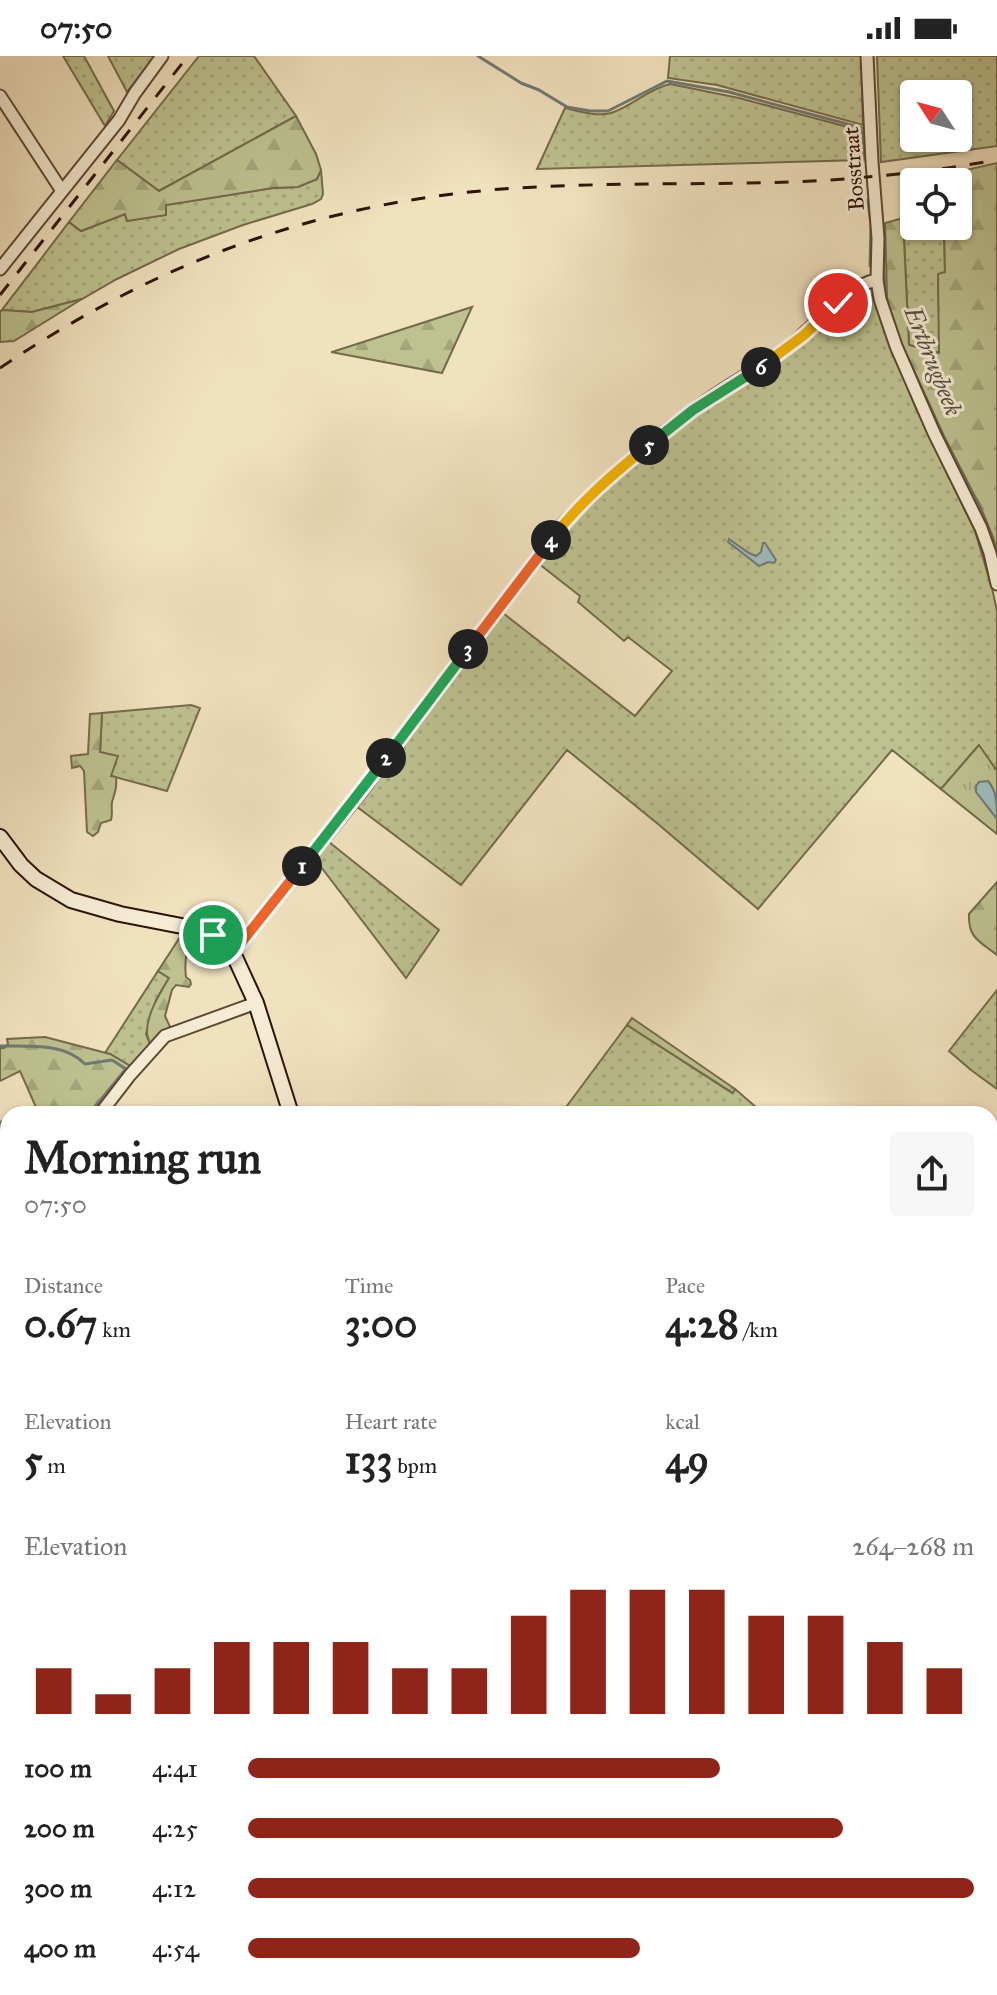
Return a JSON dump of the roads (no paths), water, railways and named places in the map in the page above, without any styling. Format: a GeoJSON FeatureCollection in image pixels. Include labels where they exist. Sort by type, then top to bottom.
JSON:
{"type":"FeatureCollection","features":[{"type":"Feature","properties":{"kind":"street"},"geometry":{"type":"LineString","coordinates":[[0,269],[119,120],[162,56]]}},
{"type":"Feature","properties":{"kind":"street","name":"Bosstraat"},"geometry":{"type":"LineString","coordinates":[[867,56],[878,238],[877,280],[884,313],[934,433],[981,528],[997,584]]}},
{"type":"Feature","properties":{"kind":"street"},"geometry":{"type":"LineString","coordinates":[[0,96],[62,191]]}},
{"type":"Feature","properties":{"kind":"street"},"geometry":{"type":"LineString","coordinates":[[233,953],[361,792],[573,514],[626,463],[693,410],[769,362],[860,285],[877,280]]}},
{"type":"Feature","properties":{"kind":"street"},"geometry":{"type":"LineString","coordinates":[[0,837],[36,879],[71,900],[107,911],[197,929],[213,935],[233,953],[256,1003],[288,1106]]}},
{"type":"Feature","properties":{"kind":"street"},"geometry":{"type":"LineString","coordinates":[[106,1106],[165,1036],[256,1003]]}},
{"type":"Feature","properties":{"kind":"water"},"geometry":{"type":"Polygon","coordinates":[[[729,539],[756,556],[765,543],[776,560],[759,566],[728,542],[729,539]]]}},
{"type":"Feature","properties":{"kind":"water"},"geometry":{"type":"Polygon","coordinates":[[[988,781],[995,794],[997,819],[976,792],[979,782],[988,781]]]}},
{"type":"Feature","properties":{"kind":"waterway","name":"Ertbrugbeek"},"geometry":{"type":"LineString","coordinates":[[478,56],[567,107],[590,111],[608,111],[667,81],[729,92],[862,128],[864,160]]}},
{"type":"Feature","properties":{"kind":"waterway"},"geometry":{"type":"LineString","coordinates":[[868,200],[870,266]]}},
{"type":"Feature","properties":{"kind":"waterway","name":"Ertbrugbeek"},"geometry":{"type":"LineString","coordinates":[[883,266],[887,302]]}},
{"type":"Feature","properties":{"kind":"waterway","name":"Ertbrugbeek"},"geometry":{"type":"LineString","coordinates":[[936,424],[943,439]]}},
{"type":"Feature","properties":{"kind":"waterway","name":"Ertbrugbeek"},"geometry":{"type":"LineString","coordinates":[[946,446],[976,501],[997,554]]}},
{"type":"Feature","properties":{"kind":"waterway"},"geometry":{"type":"LineString","coordinates":[[0,1046],[57,1049],[85,1064],[112,1060],[126,1069],[96,1106]]}},
{"type":"Feature","properties":{"kind":"railway"},"geometry":{"type":"LineString","coordinates":[[0,295],[188,56]]}},
{"type":"Feature","properties":{"kind":"railway"},"geometry":{"type":"LineString","coordinates":[[0,368],[118,298],[178,269],[301,225],[366,209],[502,189],[818,181],[997,160]]}}]}
